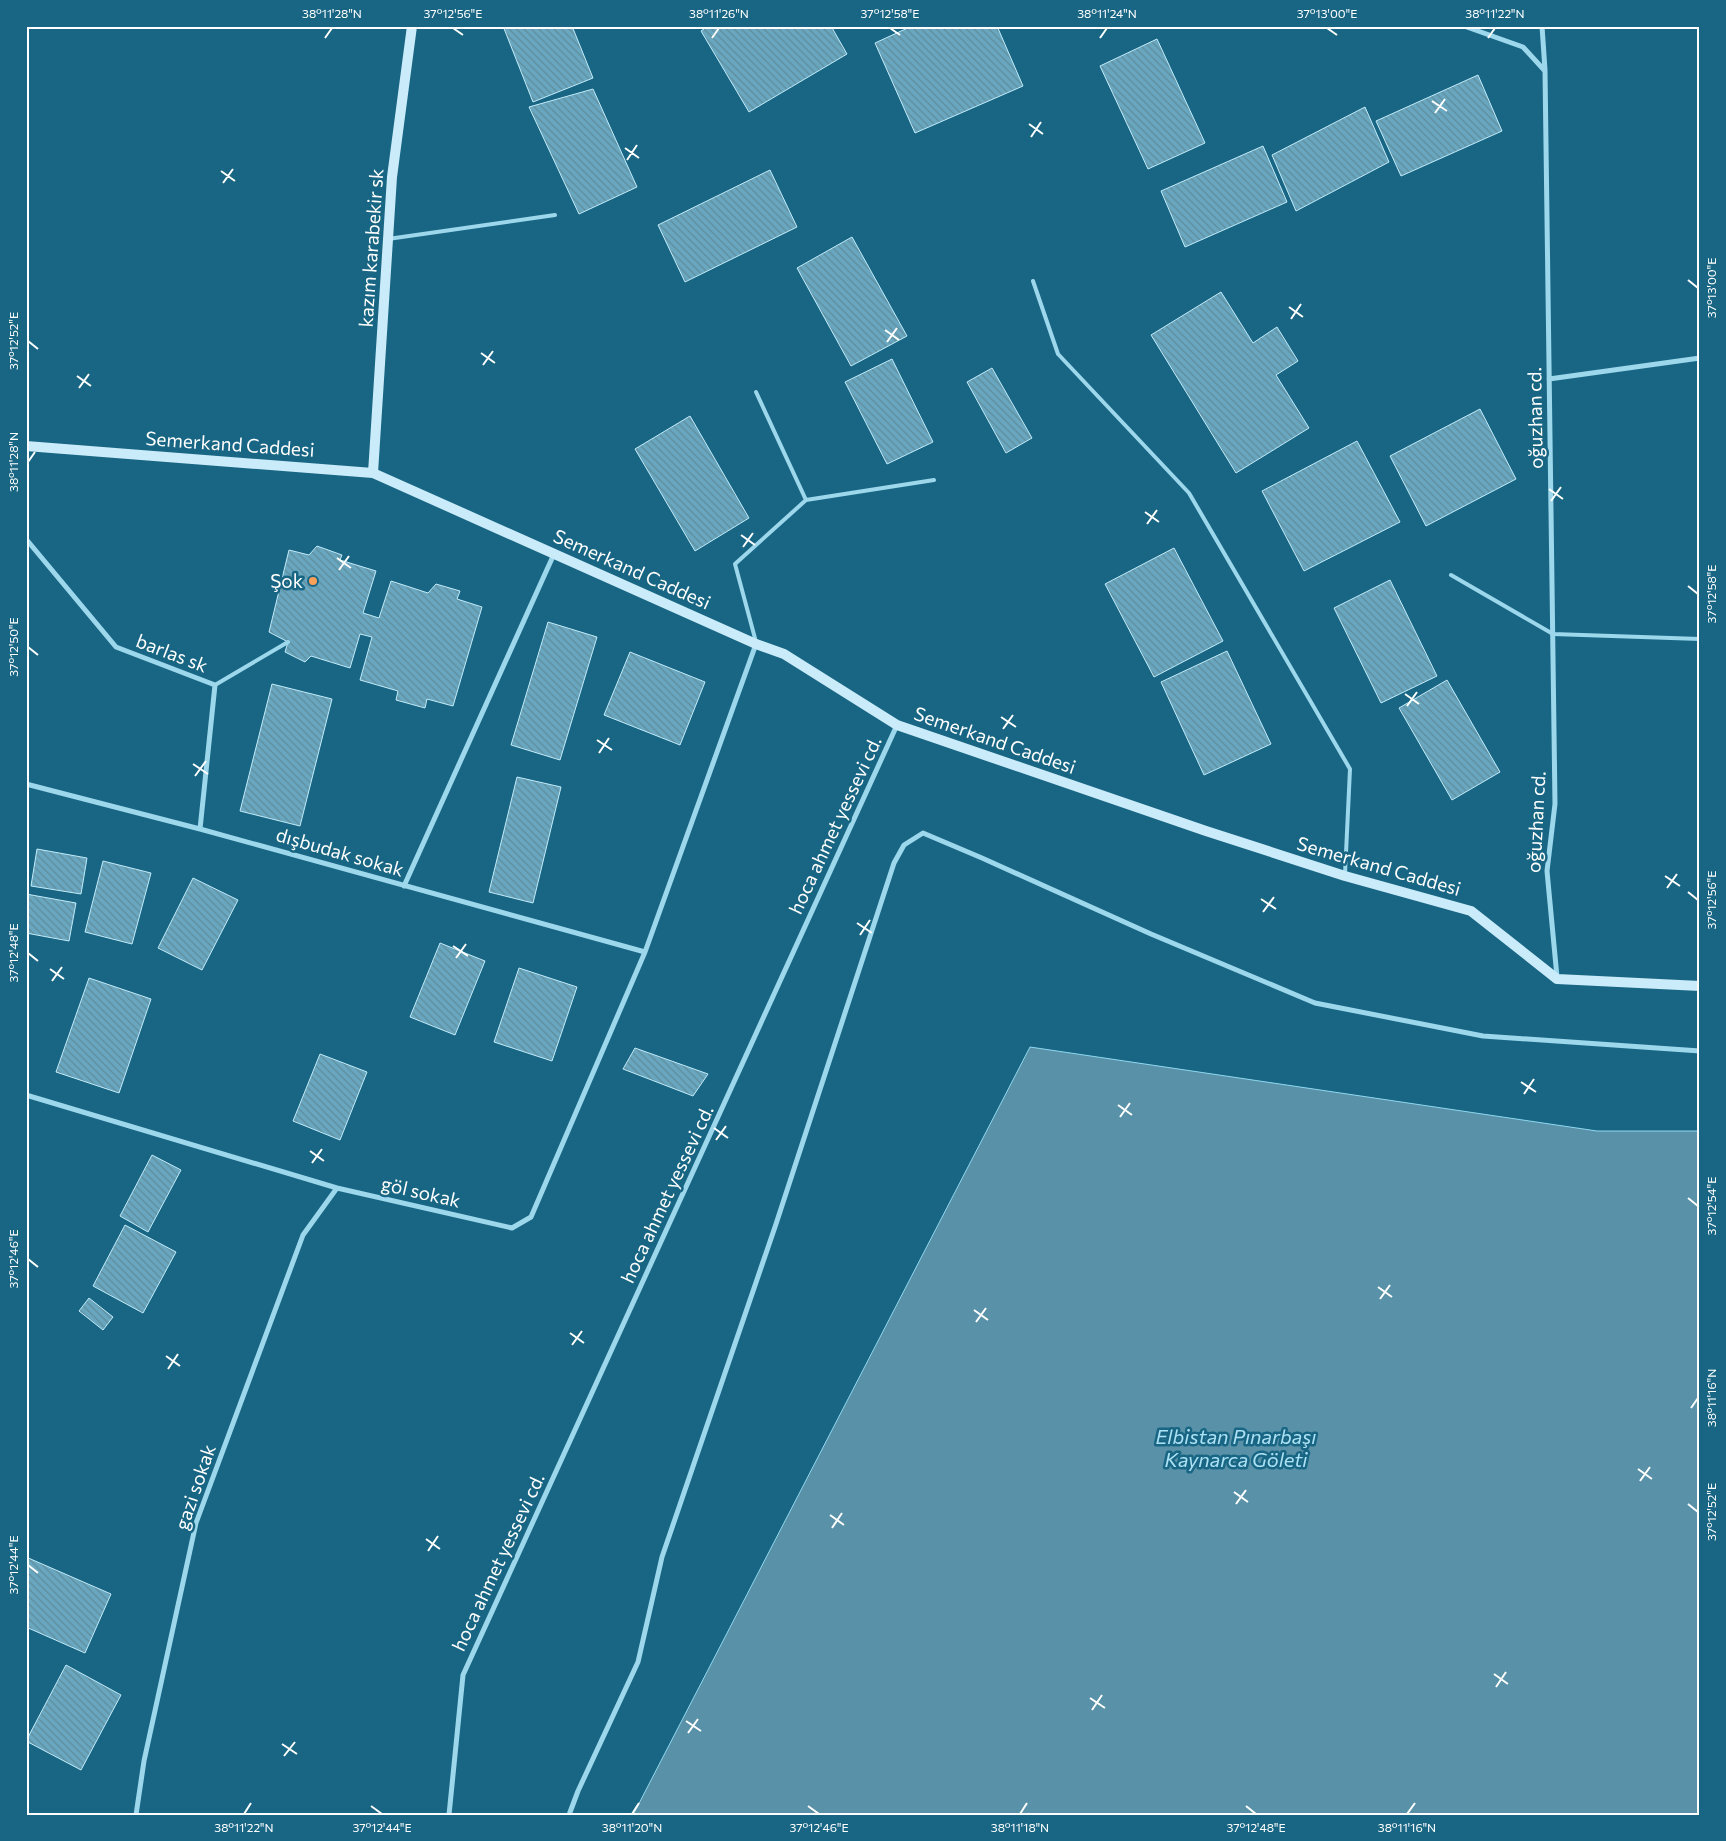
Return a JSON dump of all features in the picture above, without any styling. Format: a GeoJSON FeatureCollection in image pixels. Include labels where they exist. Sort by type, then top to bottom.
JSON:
{"type":"FeatureCollection","features":[{"type":"Feature","properties":{"kind":"street","name":"kazım karabekir sk"},"geometry":{"type":"LineString","coordinates":[[373,473],[392,177],[412,26]]}},
{"type":"Feature","properties":{"kind":"street"},"geometry":{"type":"LineString","coordinates":[[1464,26],[1523,47],[1545,70]]}},
{"type":"Feature","properties":{"kind":"street","name":"oğuzhan cd."},"geometry":{"type":"LineString","coordinates":[[1542,26],[1545,70],[1555,804],[1546,871],[1557,979]]}},
{"type":"Feature","properties":{"kind":"street"},"geometry":{"type":"LineString","coordinates":[[1549,379],[1700,358]]}},
{"type":"Feature","properties":{"kind":"street","name":"Semerkand Caddesi"},"geometry":{"type":"LineString","coordinates":[[26,446],[373,473],[756,644],[784,654],[897,725],[1206,831],[1345,876],[1471,910],[1557,979]]}},
{"type":"Feature","properties":{"kind":"street","name":"barlas sk"},"geometry":{"type":"LineString","coordinates":[[26,539],[116,647],[214,685],[200,829]]}},
{"type":"Feature","properties":{"kind":"street"},"geometry":{"type":"LineString","coordinates":[[404,886],[554,553]]}},
{"type":"Feature","properties":{"kind":"street","name":"göl sokak"},"geometry":{"type":"LineString","coordinates":[[26,1095],[337,1188],[512,1228],[531,1217],[645,952],[756,644]]}},
{"type":"Feature","properties":{"kind":"street","name":"hoca ahmet yessevi cd."},"geometry":{"type":"LineString","coordinates":[[449,1815],[463,1675],[897,725]]}},
{"type":"Feature","properties":{"kind":"street","name":"dışbudak sokak"},"geometry":{"type":"LineString","coordinates":[[26,784],[200,829],[645,952]]}},
{"type":"Feature","properties":{"kind":"street"},"geometry":{"type":"LineString","coordinates":[[569,1815],[578,1791],[638,1662],[662,1557],[776,1224],[894,863],[904,846],[923,833],[1150,934],[1315,1003],[1483,1036],[1700,1051]]}},
{"type":"Feature","properties":{"kind":"street"},"geometry":{"type":"LineString","coordinates":[[1557,979],[1700,986]]}},
{"type":"Feature","properties":{"kind":"street","name":"gazi sokak"},"geometry":{"type":"LineString","coordinates":[[136,1815],[144,1761],[196,1523],[303,1235],[337,1188]]}},
{"type":"Feature","properties":{"kind":"lane"},"geometry":{"type":"LineString","coordinates":[[388,239],[555,215]]}},
{"type":"Feature","properties":{"kind":"lane"},"geometry":{"type":"LineString","coordinates":[[1033,281],[1058,354],[1189,493],[1350,769],[1345,876]]}},
{"type":"Feature","properties":{"kind":"lane"},"geometry":{"type":"LineString","coordinates":[[756,392],[806,500]]}},
{"type":"Feature","properties":{"kind":"lane"},"geometry":{"type":"LineString","coordinates":[[756,644],[734,564],[806,500],[934,480]]}},
{"type":"Feature","properties":{"kind":"lane"},"geometry":{"type":"LineString","coordinates":[[1451,575],[1553,634],[1700,639]]}},
{"type":"Feature","properties":{"kind":"lane"},"geometry":{"type":"LineString","coordinates":[[214,685],[288,642]]}},
{"type":"Feature","properties":{"kind":"water","name":"Elbistan Pınarbaşı Kaynarca Göleti"},"geometry":{"type":"Polygon","coordinates":[[[1030,1047],[1597,1131],[1700,1131],[1700,1815],[633,1815],[1030,1047]]]}},
{"type":"Feature","properties":{"kind":"building"},"geometry":{"type":"Polygon","coordinates":[[[503,26],[572,26],[593,78],[533,102],[503,26]]]}},
{"type":"Feature","properties":{"kind":"building"},"geometry":{"type":"Polygon","coordinates":[[[708,26],[831,26],[847,54],[749,112],[701,31],[708,26]]]}},
{"type":"Feature","properties":{"kind":"building"},"geometry":{"type":"Polygon","coordinates":[[[912,26],[997,26],[1023,86],[915,133],[875,43],[912,26]]]}},
{"type":"Feature","properties":{"kind":"building"},"geometry":{"type":"Polygon","coordinates":[[[1157,39],[1205,143],[1148,169],[1100,66],[1157,39]]]}},
{"type":"Feature","properties":{"kind":"building"},"geometry":{"type":"Polygon","coordinates":[[[1478,75],[1502,131],[1401,176],[1376,121],[1478,75]]]}},
{"type":"Feature","properties":{"kind":"building"},"geometry":{"type":"Polygon","coordinates":[[[593,89],[637,187],[579,214],[529,107],[593,89]]]}},
{"type":"Feature","properties":{"kind":"building"},"geometry":{"type":"Polygon","coordinates":[[[1365,107],[1389,162],[1296,211],[1272,155],[1365,107]]]}},
{"type":"Feature","properties":{"kind":"building"},"geometry":{"type":"Polygon","coordinates":[[[1263,146],[1287,202],[1185,247],[1161,191],[1263,146]]]}},
{"type":"Feature","properties":{"kind":"building"},"geometry":{"type":"Polygon","coordinates":[[[770,170],[797,227],[685,282],[658,225],[770,170]]]}},
{"type":"Feature","properties":{"kind":"building"},"geometry":{"type":"Polygon","coordinates":[[[852,237],[907,336],[851,366],[797,268],[852,237]]]}},
{"type":"Feature","properties":{"kind":"building"},"geometry":{"type":"Polygon","coordinates":[[[1221,292],[1253,343],[1277,327],[1298,361],[1276,375],[1309,428],[1236,473],[1151,335],[1221,292]]]}},
{"type":"Feature","properties":{"kind":"building"},"geometry":{"type":"Polygon","coordinates":[[[892,359],[933,442],[887,464],[845,382],[892,359]]]}},
{"type":"Feature","properties":{"kind":"building"},"geometry":{"type":"Polygon","coordinates":[[[992,368],[1032,438],[1006,453],[967,382],[992,368]]]}},
{"type":"Feature","properties":{"kind":"building"},"geometry":{"type":"Polygon","coordinates":[[[1480,409],[1516,479],[1426,526],[1390,456],[1480,409]]]}},
{"type":"Feature","properties":{"kind":"building"},"geometry":{"type":"Polygon","coordinates":[[[690,416],[749,518],[695,551],[635,449],[690,416]]]}},
{"type":"Feature","properties":{"kind":"building"},"geometry":{"type":"Polygon","coordinates":[[[1357,441],[1400,522],[1304,571],[1262,491],[1357,441]]]}},
{"type":"Feature","properties":{"kind":"building"},"geometry":{"type":"Polygon","coordinates":[[[317,546],[342,555],[340,560],[376,571],[363,613],[379,618],[391,581],[428,593],[436,584],[460,591],[457,599],[482,607],[453,706],[427,699],[425,708],[396,700],[398,691],[360,680],[372,637],[360,634],[350,668],[311,656],[305,662],[285,652],[288,642],[269,632],[289,550],[309,555],[317,546]]]}},
{"type":"Feature","properties":{"kind":"building"},"geometry":{"type":"Polygon","coordinates":[[[1174,548],[1223,641],[1154,677],[1105,584],[1174,548]]]}},
{"type":"Feature","properties":{"kind":"building"},"geometry":{"type":"Polygon","coordinates":[[[1390,580],[1437,676],[1381,703],[1334,608],[1390,580]]]}},
{"type":"Feature","properties":{"kind":"building"},"geometry":{"type":"Polygon","coordinates":[[[548,622],[597,637],[560,760],[511,745],[548,622]]]}},
{"type":"Feature","properties":{"kind":"building"},"geometry":{"type":"Polygon","coordinates":[[[1227,651],[1271,744],[1204,775],[1161,682],[1227,651]]]}},
{"type":"Feature","properties":{"kind":"building"},"geometry":{"type":"Polygon","coordinates":[[[630,652],[705,682],[680,745],[604,715],[630,652]]]}},
{"type":"Feature","properties":{"kind":"building"},"geometry":{"type":"Polygon","coordinates":[[[1447,680],[1500,772],[1452,800],[1399,708],[1447,680]]]}},
{"type":"Feature","properties":{"kind":"building"},"geometry":{"type":"Polygon","coordinates":[[[272,684],[332,699],[300,826],[240,811],[272,684]]]}},
{"type":"Feature","properties":{"kind":"building"},"geometry":{"type":"Polygon","coordinates":[[[517,777],[561,787],[533,903],[489,892],[517,777]]]}},
{"type":"Feature","properties":{"kind":"building"},"geometry":{"type":"Polygon","coordinates":[[[37,849],[87,858],[81,894],[31,886],[37,849]]]}},
{"type":"Feature","properties":{"kind":"building"},"geometry":{"type":"Polygon","coordinates":[[[103,861],[151,873],[132,944],[85,932],[103,861]]]}},
{"type":"Feature","properties":{"kind":"building"},"geometry":{"type":"Polygon","coordinates":[[[193,878],[238,900],[202,970],[158,948],[193,878]]]}},
{"type":"Feature","properties":{"kind":"building"},"geometry":{"type":"Polygon","coordinates":[[[26,894],[76,903],[69,941],[26,933],[26,894]]]}},
{"type":"Feature","properties":{"kind":"building"},"geometry":{"type":"Polygon","coordinates":[[[440,943],[485,961],[455,1035],[410,1017],[440,943]]]}},
{"type":"Feature","properties":{"kind":"building"},"geometry":{"type":"Polygon","coordinates":[[[519,968],[577,987],[552,1061],[494,1042],[519,968]]]}},
{"type":"Feature","properties":{"kind":"building"},"geometry":{"type":"Polygon","coordinates":[[[89,978],[151,999],[119,1093],[56,1072],[89,978]]]}},
{"type":"Feature","properties":{"kind":"building"},"geometry":{"type":"Polygon","coordinates":[[[635,1048],[708,1074],[693,1096],[623,1069],[635,1048]]]}},
{"type":"Feature","properties":{"kind":"building"},"geometry":{"type":"Polygon","coordinates":[[[320,1054],[367,1072],[340,1140],[293,1121],[320,1054]]]}},
{"type":"Feature","properties":{"kind":"building"},"geometry":{"type":"Polygon","coordinates":[[[152,1155],[181,1170],[148,1232],[120,1216],[152,1155]]]}},
{"type":"Feature","properties":{"kind":"building"},"geometry":{"type":"Polygon","coordinates":[[[125,1225],[176,1252],[143,1313],[93,1286],[125,1225]]]}},
{"type":"Feature","properties":{"kind":"building"},"geometry":{"type":"Polygon","coordinates":[[[89,1298],[113,1317],[103,1330],[79,1311],[89,1298]]]}},
{"type":"Feature","properties":{"kind":"building"},"geometry":{"type":"Polygon","coordinates":[[[26,1557],[111,1594],[85,1653],[26,1627],[26,1557]]]}},
{"type":"Feature","properties":{"kind":"building"},"geometry":{"type":"Polygon","coordinates":[[[66,1665],[121,1695],[81,1770],[26,1741],[66,1665]]]}},
{"type":"Feature","properties":{"kind":"place","name":"Şok"},"geometry":{"type":"Point","coordinates":[313,581]}}]}
